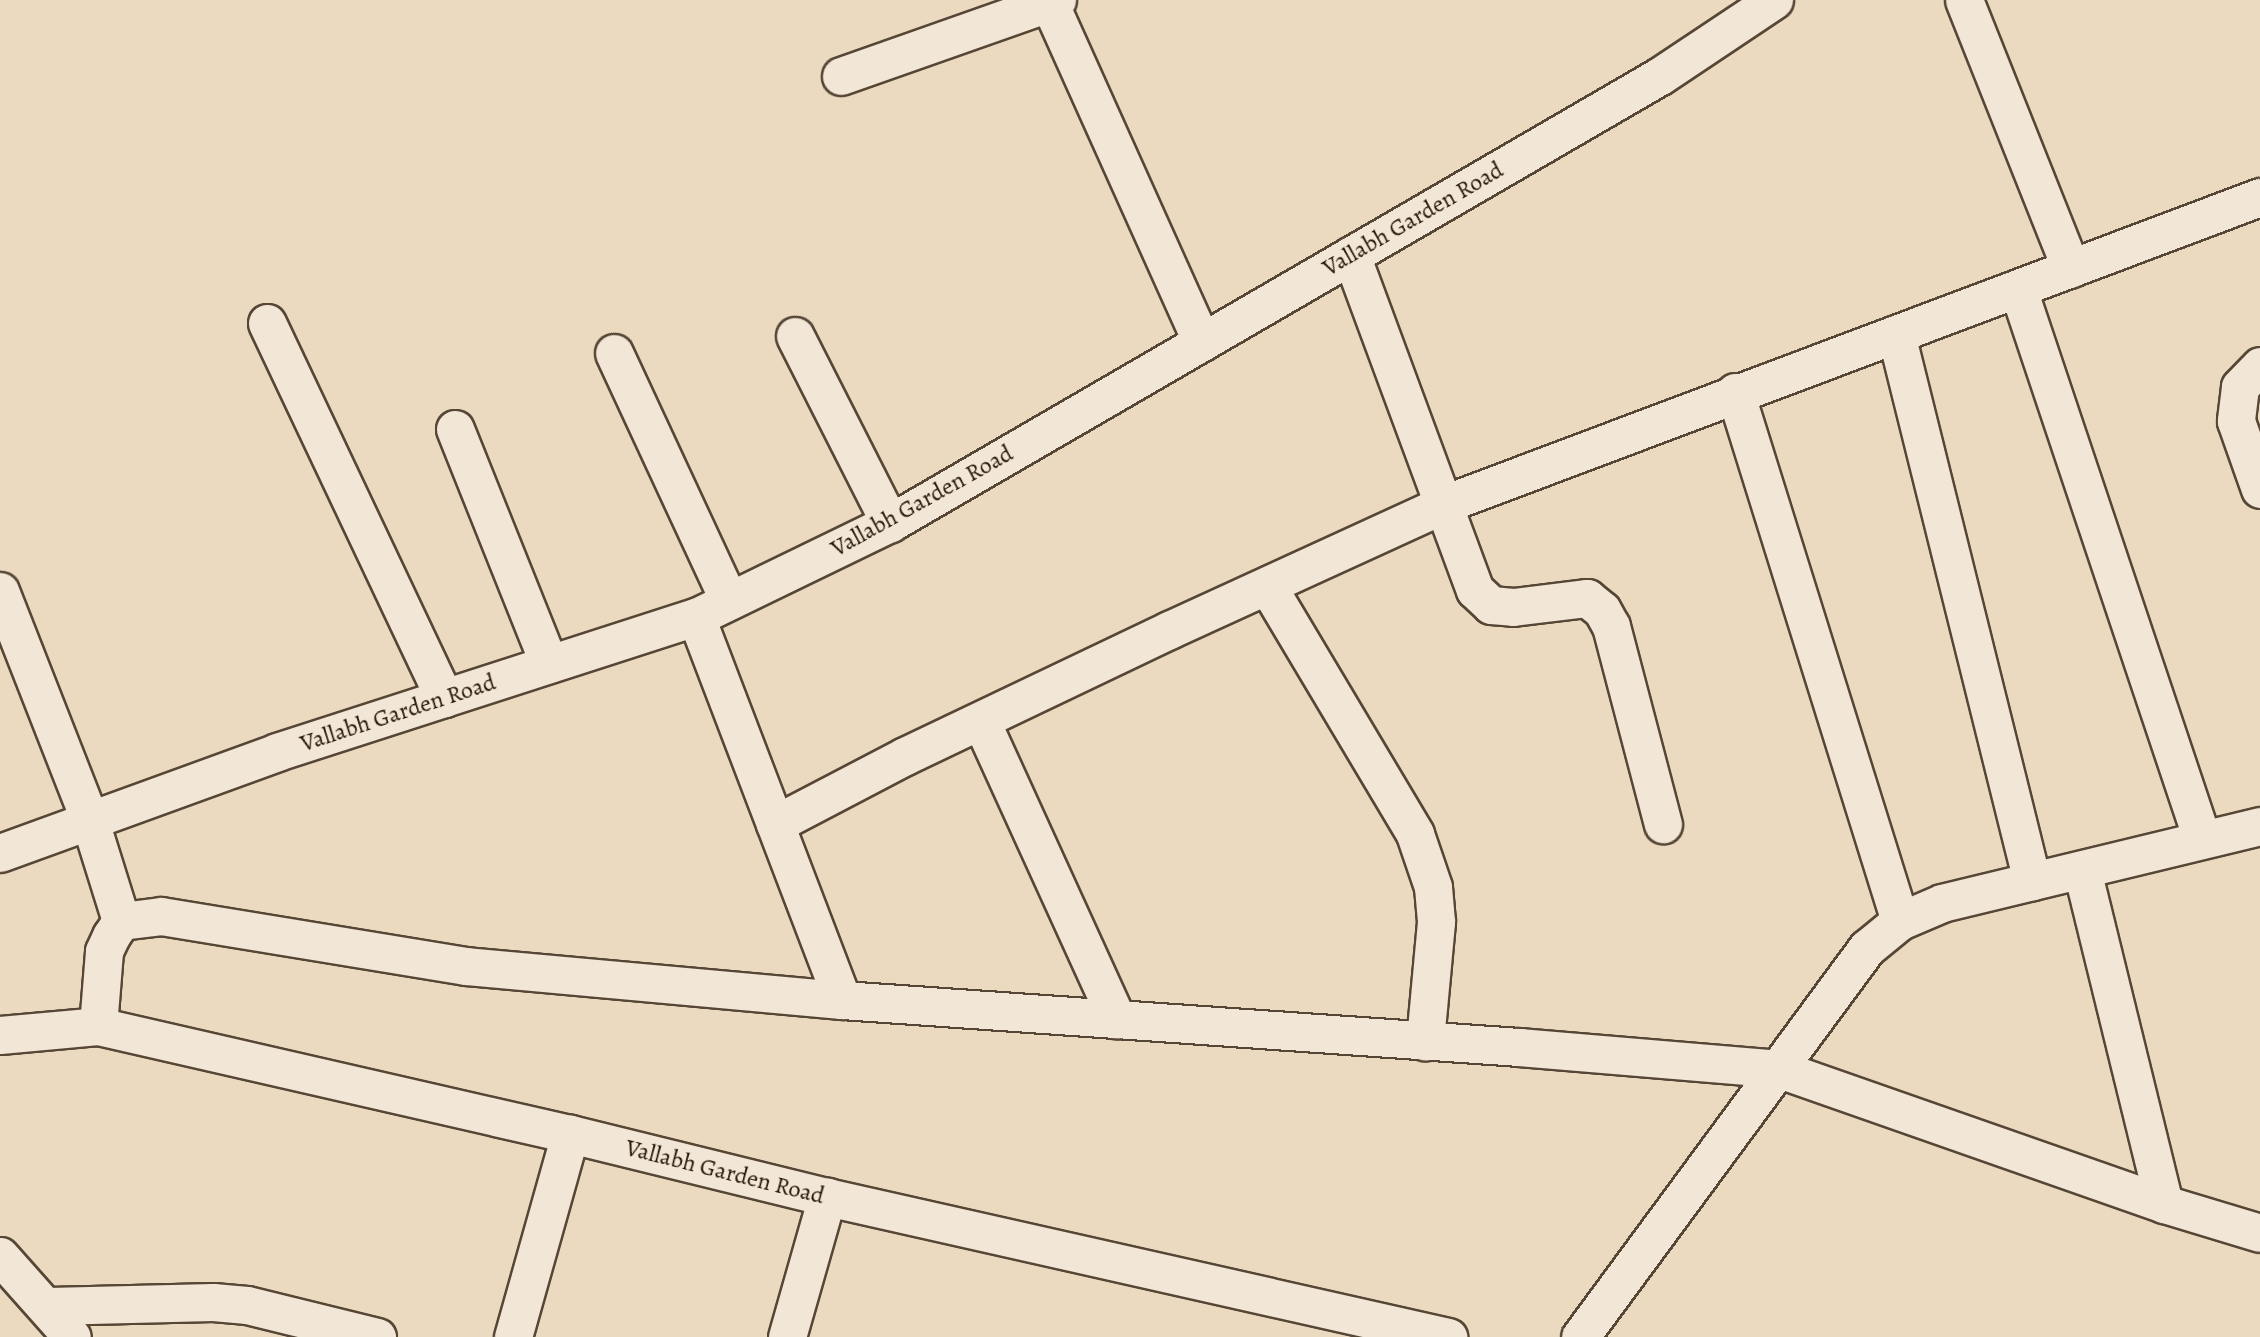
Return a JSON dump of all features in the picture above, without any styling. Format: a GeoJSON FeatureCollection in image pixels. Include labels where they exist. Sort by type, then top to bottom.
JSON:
{"type":"FeatureCollection","features":[{"type":"Feature","properties":{"kind":"street","name":"Vallabh Garden Road"},"geometry":{"type":"LineString","coordinates":[[0,853],[89,818],[276,752],[696,617],[890,523],[1660,76],[1774,0]]}},
{"type":"Feature","properties":{"kind":"street"},"geometry":{"type":"LineString","coordinates":[[1964,0],[2071,269]]}},
{"type":"Feature","properties":{"kind":"street"},"geometry":{"type":"LineString","coordinates":[[841,76],[1052,1],[1202,342]]}},
{"type":"Feature","properties":{"kind":"street"},"geometry":{"type":"LineString","coordinates":[[775,824],[1169,630],[1268,587],[1444,504],[1735,392],[2260,197]]}},
{"type":"Feature","properties":{"kind":"street"},"geometry":{"type":"LineString","coordinates":[[1351,255],[1475,590],[1490,605],[1513,607],[1587,598],[1602,610],[1611,626],[1663,824]]}},
{"type":"Feature","properties":{"kind":"street"},"geometry":{"type":"LineString","coordinates":[[2018,289],[2202,839]]}},
{"type":"Feature","properties":{"kind":"street"},"geometry":{"type":"LineString","coordinates":[[267,323],[444,698]]}},
{"type":"Feature","properties":{"kind":"street"},"geometry":{"type":"LineString","coordinates":[[1896,334],[2032,881]]}},
{"type":"Feature","properties":{"kind":"street"},"geometry":{"type":"LineString","coordinates":[[795,336],[890,523]]}},
{"type":"Feature","properties":{"kind":"street"},"geometry":{"type":"LineString","coordinates":[[614,354],[729,601]]}},
{"type":"Feature","properties":{"kind":"street"},"geometry":{"type":"LineString","coordinates":[[2260,366],[2240,387],[2236,421],[2260,489]]}},
{"type":"Feature","properties":{"kind":"street"},"geometry":{"type":"LineString","coordinates":[[1735,392],[1900,921]]}},
{"type":"Feature","properties":{"kind":"street"},"geometry":{"type":"LineString","coordinates":[[455,429],[549,664]]}},
{"type":"Feature","properties":{"kind":"street"},"geometry":{"type":"LineString","coordinates":[[1268,587],[1415,834],[1433,887],[1436,922],[1425,1041]]}},
{"type":"Feature","properties":{"kind":"street"},"geometry":{"type":"LineString","coordinates":[[0,591],[89,818],[121,921],[104,951],[98,1026]]}},
{"type":"Feature","properties":{"kind":"street"},"geometry":{"type":"LineString","coordinates":[[696,617],[842,1000]]}},
{"type":"Feature","properties":{"kind":"street"},"geometry":{"type":"LineString","coordinates":[[981,721],[1117,1020]]}},
{"type":"Feature","properties":{"kind":"street"},"geometry":{"type":"LineString","coordinates":[[1580,1337],[1867,948],[1900,921],[1942,903],[2260,826]]}},
{"type":"Feature","properties":{"kind":"street"},"geometry":{"type":"LineString","coordinates":[[2082,870],[2164,1205]]}},
{"type":"Feature","properties":{"kind":"street"},"geometry":{"type":"LineString","coordinates":[[121,921],[161,916],[466,966],[842,1000],[1779,1069],[2164,1205],[2260,1233]]}},
{"type":"Feature","properties":{"kind":"street","name":"Vallabh Garden Road"},"geometry":{"type":"LineString","coordinates":[[0,1035],[98,1026],[570,1134],[827,1197],[1448,1337]]}},
{"type":"Feature","properties":{"kind":"street"},"geometry":{"type":"LineString","coordinates":[[513,1337],[570,1134]]}},
{"type":"Feature","properties":{"kind":"street"},"geometry":{"type":"LineString","coordinates":[[787,1337],[827,1197]]}},
{"type":"Feature","properties":{"kind":"street"},"geometry":{"type":"LineString","coordinates":[[0,1256],[48,1306],[72,1337]]}},
{"type":"Feature","properties":{"kind":"street"},"geometry":{"type":"LineString","coordinates":[[48,1306],[213,1303],[247,1305],[377,1337]]}}]}
